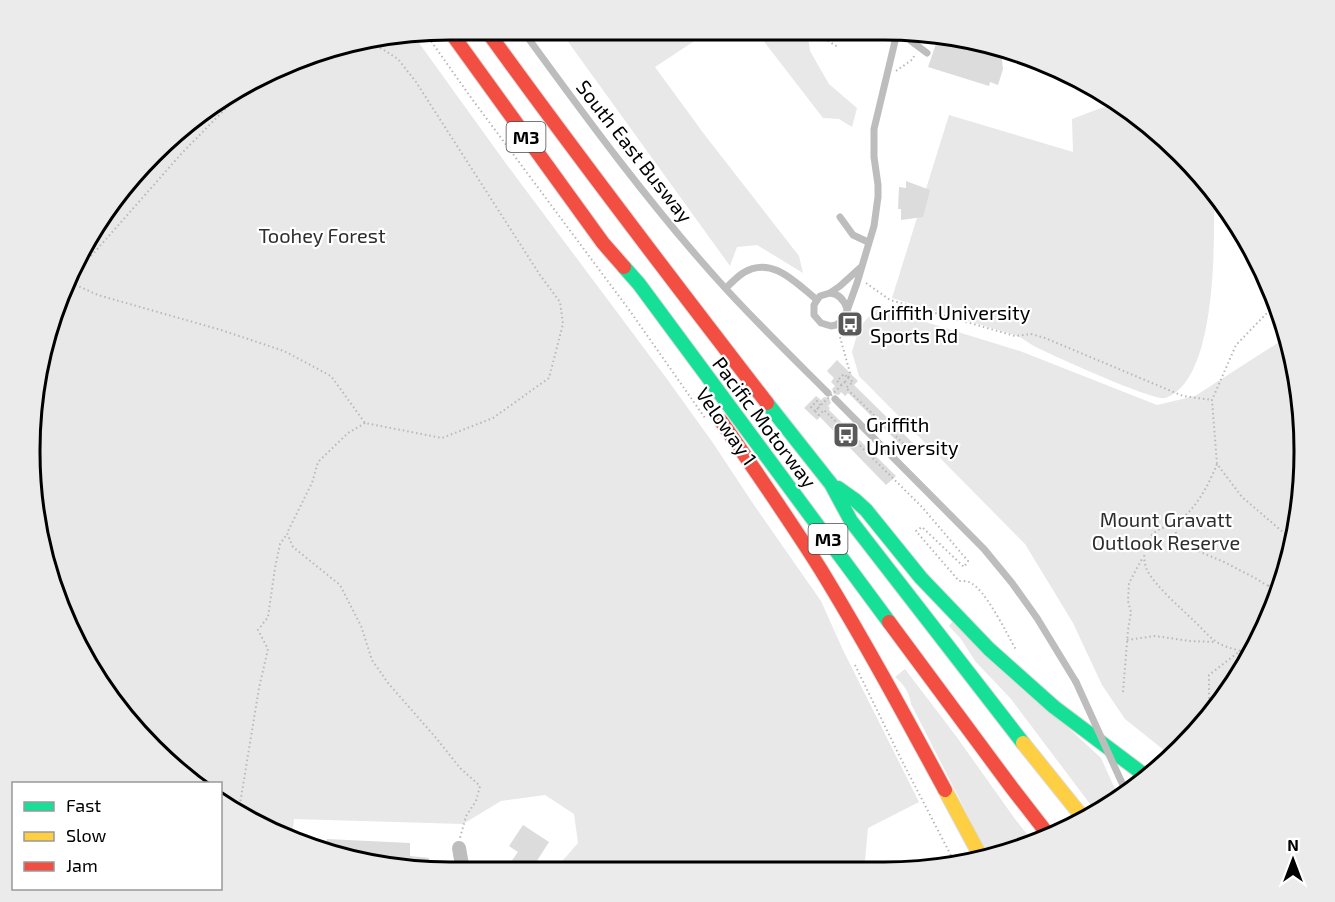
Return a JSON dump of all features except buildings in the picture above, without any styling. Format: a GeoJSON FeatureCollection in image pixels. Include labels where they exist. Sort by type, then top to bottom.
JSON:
{"type":"FeatureCollection","features":[{"type":"Feature","properties":{"kind":"highway","name":"Pacific Motorway"},"geometry":{"type":"LineString","coordinates":[[455,40],[603,243],[639,284],[1044,829]]}},
{"type":"Feature","properties":{"kind":"highway","name":"Pacific Motorway"},"geometry":{"type":"LineString","coordinates":[[494,40],[676,286],[831,484],[851,521],[1079,812]]}},
{"type":"Feature","properties":{"kind":"highway"},"geometry":{"type":"LineString","coordinates":[[603,243],[610,266],[630,295]]}},
{"type":"Feature","properties":{"kind":"highway"},"geometry":{"type":"LineString","coordinates":[[712,409],[782,509],[833,590],[865,644],[978,851]]}},
{"type":"Feature","properties":{"kind":"highway"},"geometry":{"type":"LineString","coordinates":[[831,484],[859,503],[936,594],[1008,667],[1079,728],[1140,772]]}},
{"type":"Feature","properties":{"kind":"street"},"geometry":{"type":"LineString","coordinates":[[459,848],[461,862]]}},
{"type":"Feature","properties":{"kind":"lane","name":"South East Busway"},"geometry":{"type":"LineString","coordinates":[[531,40],[664,217],[774,340],[828,393]]}},
{"type":"Feature","properties":{"kind":"lane"},"geometry":{"type":"LineString","coordinates":[[861,267],[830,293],[817,300],[814,305],[814,315],[825,326],[831,326],[844,319],[857,283],[873,226],[878,185],[873,157],[873,129],[895,40]]}},
{"type":"Feature","properties":{"kind":"lane"},"geometry":{"type":"LineString","coordinates":[[911,41],[927,53]]}},
{"type":"Feature","properties":{"kind":"lane"},"geometry":{"type":"LineString","coordinates":[[840,216],[853,235],[868,242]]}},
{"type":"Feature","properties":{"kind":"lane"},"geometry":{"type":"LineString","coordinates":[[726,288],[743,273],[757,267],[773,268],[786,275],[817,300]]}},
{"type":"Feature","properties":{"kind":"lane"},"geometry":{"type":"LineString","coordinates":[[830,293],[843,299],[847,309]]}},
{"type":"Feature","properties":{"kind":"lane"},"geometry":{"type":"LineString","coordinates":[[835,399],[984,549],[1012,582],[1076,682],[1123,785]]}},
{"type":"Feature","properties":{"kind":"path"},"geometry":{"type":"LineString","coordinates":[[827,40],[838,47]]}},
{"type":"Feature","properties":{"kind":"path","name":"Veloway 1"},"geometry":{"type":"LineString","coordinates":[[431,41],[630,311],[710,426]]}},
{"type":"Feature","properties":{"kind":"path"},"geometry":{"type":"LineString","coordinates":[[240,803],[259,688],[268,649],[258,630],[268,617],[280,544],[312,483],[318,462],[348,433],[365,423],[442,438],[493,418],[549,378],[563,324],[560,302],[540,275],[416,82],[398,58],[379,47]]}},
{"type":"Feature","properties":{"kind":"path"},"geometry":{"type":"LineString","coordinates":[[896,71],[913,59]]}},
{"type":"Feature","properties":{"kind":"path"},"geometry":{"type":"LineString","coordinates":[[89,257],[182,153],[226,108]]}},
{"type":"Feature","properties":{"kind":"path"},"geometry":{"type":"LineString","coordinates":[[866,283],[890,300],[1015,336],[1031,334],[1045,338],[1183,396],[1212,400]]}},
{"type":"Feature","properties":{"kind":"path"},"geometry":{"type":"LineString","coordinates":[[76,285],[98,295],[191,321],[284,351],[331,376],[365,423]]}},
{"type":"Feature","properties":{"kind":"path"},"geometry":{"type":"LineString","coordinates":[[1123,692],[1131,612],[1128,601],[1129,583],[1143,557],[1147,542],[1156,530],[1175,523],[1185,516],[1210,482],[1217,464],[1212,400],[1236,345],[1270,311]]}},
{"type":"Feature","properties":{"kind":"path"},"geometry":{"type":"LineString","coordinates":[[815,411],[848,378],[850,373],[840,337]]}},
{"type":"Feature","properties":{"kind":"path"},"geometry":{"type":"LineString","coordinates":[[843,383],[837,381],[844,374],[853,382],[846,388],[911,451]]}},
{"type":"Feature","properties":{"kind":"path"},"geometry":{"type":"LineString","coordinates":[[820,407],[817,401],[810,407],[819,415],[824,410],[922,507],[968,561],[964,567],[922,527],[916,531],[959,581],[970,582],[977,588],[996,614],[1018,653]]}},
{"type":"Feature","properties":{"kind":"path"},"geometry":{"type":"LineString","coordinates":[[1217,464],[1242,497],[1286,535]]}},
{"type":"Feature","properties":{"kind":"path"},"geometry":{"type":"LineString","coordinates":[[1175,523],[1174,529],[1177,537],[1184,545],[1224,562],[1271,589]]}},
{"type":"Feature","properties":{"kind":"path"},"geometry":{"type":"LineString","coordinates":[[287,533],[293,547],[340,585],[361,626],[372,660],[388,683],[460,768],[480,786],[476,801],[466,816],[459,848]]}},
{"type":"Feature","properties":{"kind":"path"},"geometry":{"type":"LineString","coordinates":[[1143,557],[1148,571],[1164,592],[1216,642]]}},
{"type":"Feature","properties":{"kind":"path"},"geometry":{"type":"LineString","coordinates":[[1268,586],[1273,582]]}},
{"type":"Feature","properties":{"kind":"path"},"geometry":{"type":"LineString","coordinates":[[1127,640],[1155,636],[1216,642],[1239,651]]}},
{"type":"Feature","properties":{"kind":"path"},"geometry":{"type":"LineString","coordinates":[[1210,702],[1209,675],[1244,649]]}},
{"type":"Feature","properties":{"kind":"path"},"geometry":{"type":"LineString","coordinates":[[853,658],[900,757],[951,856]]}},
{"type":"Feature","properties":{"kind":"green space"},"geometry":{"type":"Polygon","coordinates":[[[567,40],[696,40],[655,67],[799,256],[803,273],[757,245],[737,247],[730,266],[567,40]]]}},
{"type":"Feature","properties":{"kind":"green space"},"geometry":{"type":"Polygon","coordinates":[[[763,40],[809,40],[810,51],[829,84],[857,108],[852,127],[839,119],[823,118],[763,40]]]}},
{"type":"Feature","properties":{"kind":"green space","name":"Toohey Forest"},"geometry":{"type":"Polygon","coordinates":[[[418,42],[667,379],[821,601],[919,802],[868,828],[865,862],[561,862],[578,843],[574,814],[545,795],[501,801],[463,824],[294,819],[293,830],[269,819],[222,791],[222,782],[208,782],[180,760],[142,722],[95,656],[62,583],[48,531],[40,451],[48,371],[62,319],[95,246],[142,180],[180,142],[246,95],[294,72],[345,54],[418,42]]]}},
{"type":"Feature","properties":{"kind":"green space"},"geometry":{"type":"Polygon","coordinates":[[[1107,107],[1155,142],[1193,180],[1215,208],[1211,292],[1202,346],[1193,370],[1181,388],[1165,398],[1142,392],[1101,376],[1044,351],[1018,336],[892,298],[949,115],[1073,152],[1072,119],[1107,107]]]}},
{"type":"Feature","properties":{"kind":"green space","name":"Mount Gravatt Outlook Reserve"},"geometry":{"type":"Polygon","coordinates":[[[877,307],[1020,351],[1157,405],[1195,396],[1280,342],[1287,371],[1294,424],[1294,478],[1281,557],[1263,608],[1240,656],[1210,701],[1164,751],[1125,719],[1102,685],[1073,623],[1025,544],[859,376],[852,352],[859,328],[877,307]]]}},
{"type":"Feature","properties":{"kind":"green space"},"geometry":{"type":"Polygon","coordinates":[[[953,621],[1101,758],[1115,790],[1091,806],[1011,699],[975,661],[961,639],[949,626],[953,621]]]}},
{"type":"Feature","properties":{"kind":"green space"},"geometry":{"type":"Polygon","coordinates":[[[905,669],[1028,835],[985,849],[907,692],[895,677],[905,669]]]}},
{"type":"Feature","properties":{"kind":"traffic: fast"},"geometry":{"type":"LineString","coordinates":[[624,267],[639,284],[889,622]]}},
{"type":"Feature","properties":{"kind":"traffic: fast"},"geometry":{"type":"LineString","coordinates":[[767,403],[831,484],[851,521],[1023,743]]}},
{"type":"Feature","properties":{"kind":"traffic: fast"},"geometry":{"type":"LineString","coordinates":[[838,488],[866,510],[921,578],[989,649],[1054,707],[1140,772]]}},
{"type":"Feature","properties":{"kind":"traffic: slow"},"geometry":{"type":"LineString","coordinates":[[1023,743],[1079,812]]}},
{"type":"Feature","properties":{"kind":"traffic: slow"},"geometry":{"type":"LineString","coordinates":[[945,790],[978,851]]}},
{"type":"Feature","properties":{"kind":"traffic: jam"},"geometry":{"type":"LineString","coordinates":[[456,40],[603,243],[624,267]]}},
{"type":"Feature","properties":{"kind":"traffic: jam"},"geometry":{"type":"LineString","coordinates":[[494,40],[767,403]]}},
{"type":"Feature","properties":{"kind":"traffic: jam"},"geometry":{"type":"LineString","coordinates":[[721,421],[821,570],[945,790]]}},
{"type":"Feature","properties":{"kind":"traffic: jam"},"geometry":{"type":"LineString","coordinates":[[889,622],[1044,829]]}},
{"type":"Feature","properties":{"kind":"place","name":"Griffith University Sports Rd"},"geometry":{"type":"Point","coordinates":[850,324]}},
{"type":"Feature","properties":{"kind":"place","name":"Griffith University"},"geometry":{"type":"Point","coordinates":[846,435]}}]}
